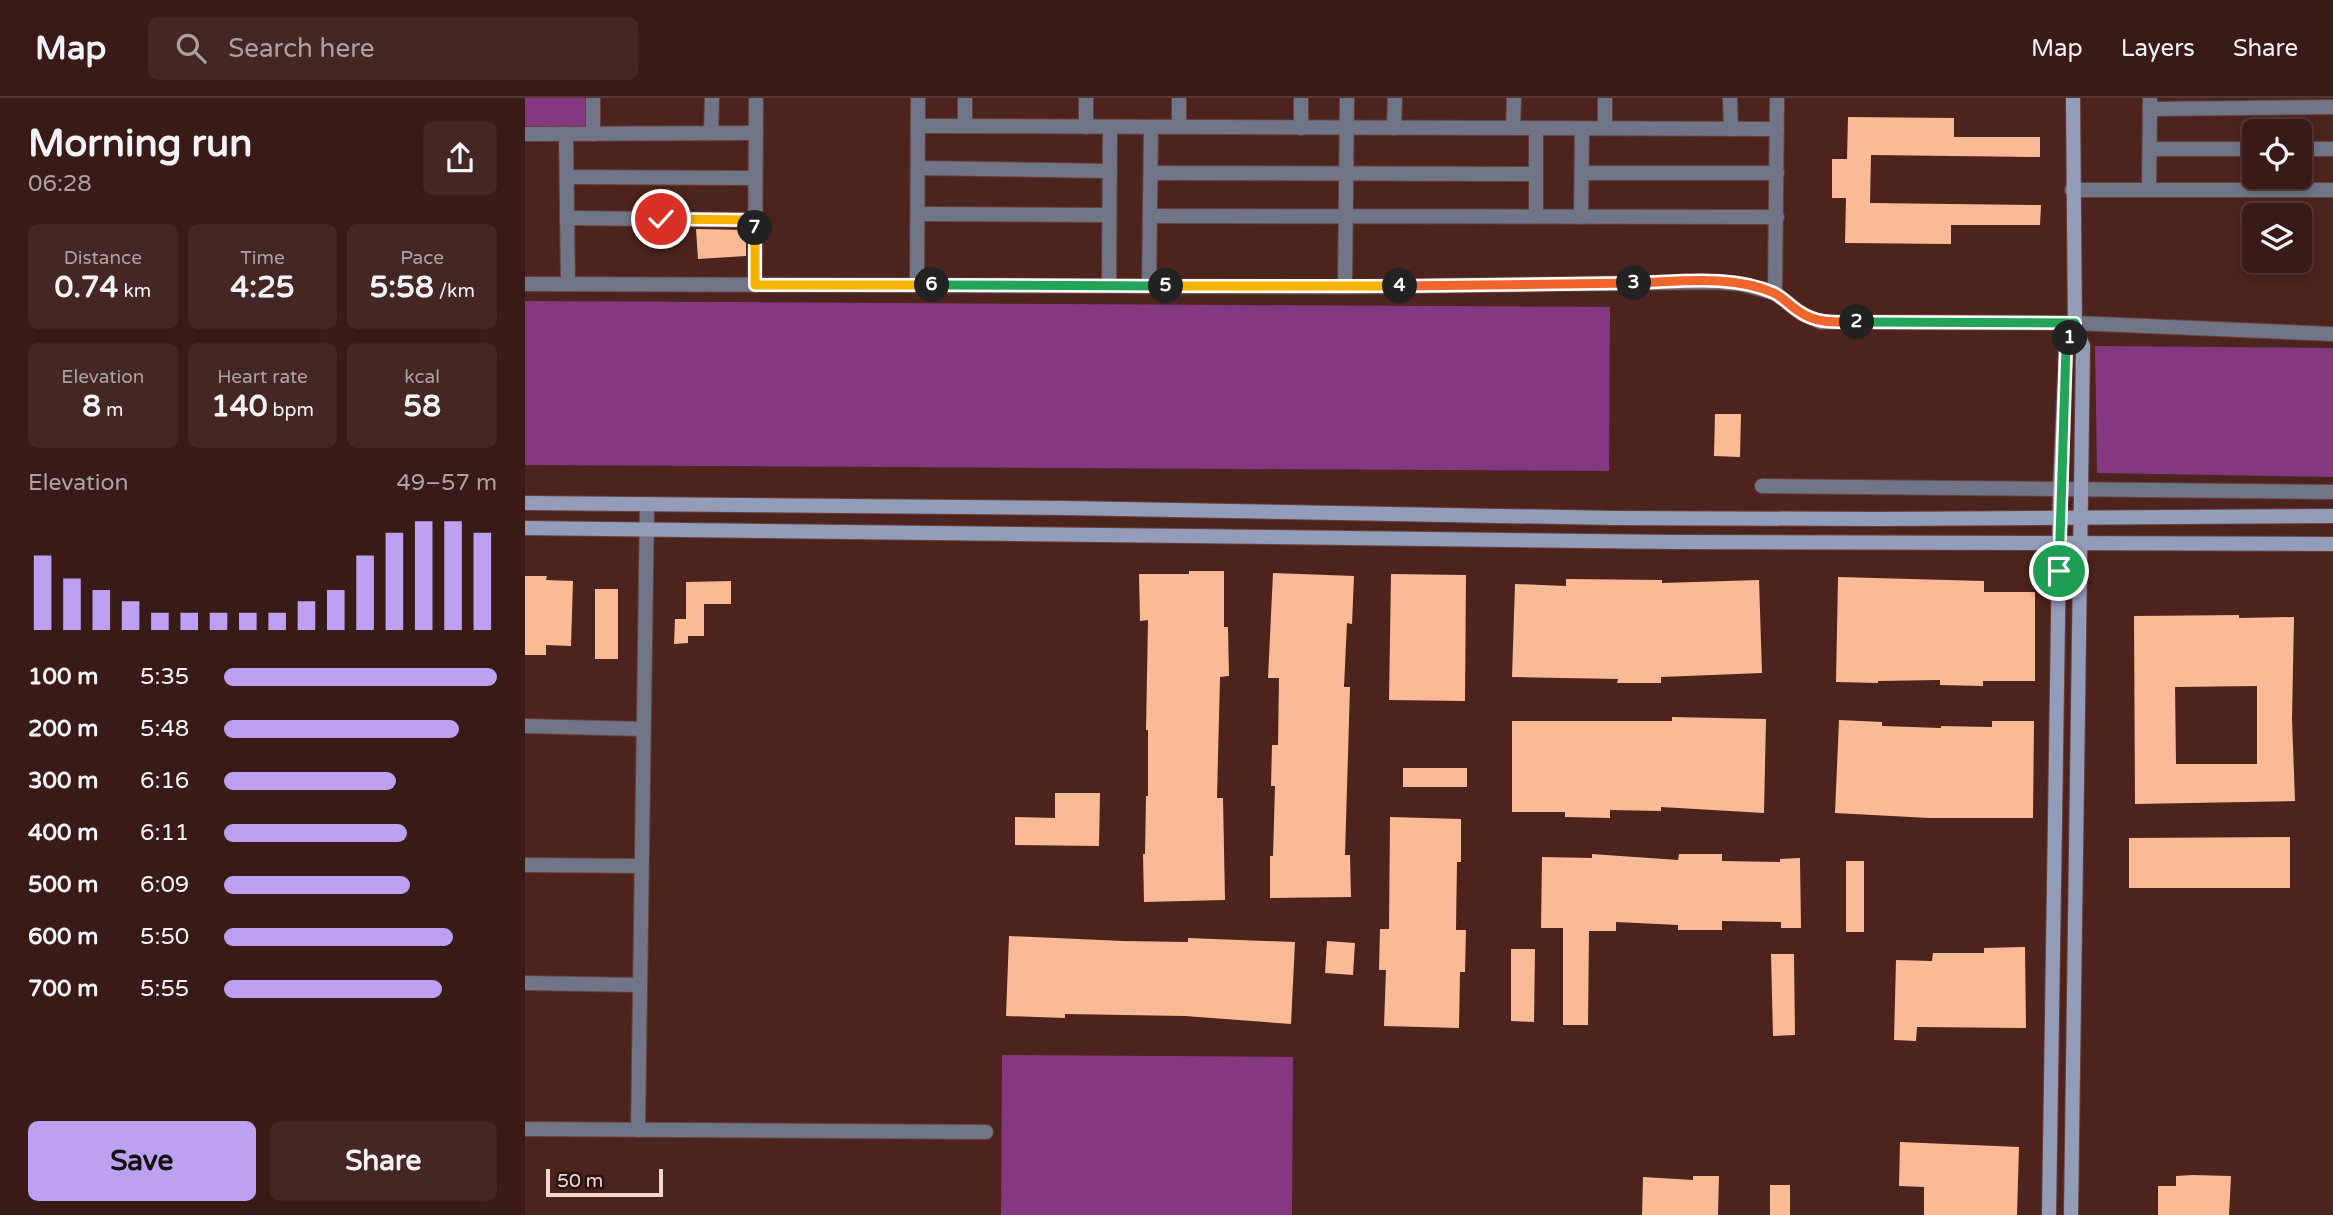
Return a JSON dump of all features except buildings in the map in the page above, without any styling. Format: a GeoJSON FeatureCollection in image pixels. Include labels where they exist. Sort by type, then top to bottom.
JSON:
{"type":"FeatureCollection","features":[{"type":"Feature","properties":{"kind":"street"},"geometry":{"type":"LineString","coordinates":[[593,98],[593,134]]}},
{"type":"Feature","properties":{"kind":"street"},"geometry":{"type":"LineString","coordinates":[[711,133],[712,98]]}},
{"type":"Feature","properties":{"kind":"street"},"geometry":{"type":"LineString","coordinates":[[755,285],[756,98]]}},
{"type":"Feature","properties":{"kind":"street"},"geometry":{"type":"LineString","coordinates":[[917,285],[918,98]]}},
{"type":"Feature","properties":{"kind":"street"},"geometry":{"type":"LineString","coordinates":[[965,98],[965,126]]}},
{"type":"Feature","properties":{"kind":"street"},"geometry":{"type":"LineString","coordinates":[[1086,98],[1086,127]]}},
{"type":"Feature","properties":{"kind":"street"},"geometry":{"type":"LineString","coordinates":[[1179,98],[1179,127]]}},
{"type":"Feature","properties":{"kind":"street"},"geometry":{"type":"LineString","coordinates":[[1301,98],[1301,128]]}},
{"type":"Feature","properties":{"kind":"street"},"geometry":{"type":"LineString","coordinates":[[1345,287],[1347,98]]}},
{"type":"Feature","properties":{"kind":"street"},"geometry":{"type":"LineString","coordinates":[[1394,128],[1395,98]]}},
{"type":"Feature","properties":{"kind":"street"},"geometry":{"type":"LineString","coordinates":[[1513,128],[1514,98]]}},
{"type":"Feature","properties":{"kind":"street"},"geometry":{"type":"LineString","coordinates":[[1605,98],[1605,128]]}},
{"type":"Feature","properties":{"kind":"street"},"geometry":{"type":"LineString","coordinates":[[1730,98],[1731,129]]}},
{"type":"Feature","properties":{"kind":"street"},"geometry":{"type":"LineString","coordinates":[[1775,293],[1777,98]]}},
{"type":"Feature","properties":{"kind":"street"},"geometry":{"type":"LineString","coordinates":[[2071,1215],[2083,345],[2075,326],[2073,98]]}},
{"type":"Feature","properties":{"kind":"street"},"geometry":{"type":"LineString","coordinates":[[2150,190],[2150,104],[2333,107]]}},
{"type":"Feature","properties":{"kind":"street"},"geometry":{"type":"LineString","coordinates":[[918,126],[1777,129]]}},
{"type":"Feature","properties":{"kind":"street"},"geometry":{"type":"LineString","coordinates":[[1109,285],[1110,127]]}},
{"type":"Feature","properties":{"kind":"street"},"geometry":{"type":"LineString","coordinates":[[1149,286],[1151,127]]}},
{"type":"Feature","properties":{"kind":"street"},"geometry":{"type":"LineString","coordinates":[[1536,216],[1537,128]]}},
{"type":"Feature","properties":{"kind":"street"},"geometry":{"type":"LineString","coordinates":[[1581,216],[1582,129]]}},
{"type":"Feature","properties":{"kind":"street"},"geometry":{"type":"LineString","coordinates":[[525,134],[756,133]]}},
{"type":"Feature","properties":{"kind":"street"},"geometry":{"type":"LineString","coordinates":[[566,134],[568,284]]}},
{"type":"Feature","properties":{"kind":"street"},"geometry":{"type":"LineString","coordinates":[[2150,149],[2242,149]]}},
{"type":"Feature","properties":{"kind":"street"},"geometry":{"type":"LineString","coordinates":[[2312,149],[2333,149]]}},
{"type":"Feature","properties":{"kind":"street"},"geometry":{"type":"LineString","coordinates":[[918,169],[1109,171]]}},
{"type":"Feature","properties":{"kind":"street"},"geometry":{"type":"LineString","coordinates":[[1151,173],[1536,174]]}},
{"type":"Feature","properties":{"kind":"street"},"geometry":{"type":"LineString","coordinates":[[1582,173],[1777,173]]}},
{"type":"Feature","properties":{"kind":"street"},"geometry":{"type":"LineString","coordinates":[[567,177],[755,178]]}},
{"type":"Feature","properties":{"kind":"street"},"geometry":{"type":"LineString","coordinates":[[2072,190],[2333,190]]}},
{"type":"Feature","properties":{"kind":"street"},"geometry":{"type":"LineString","coordinates":[[918,214],[1109,215]]}},
{"type":"Feature","properties":{"kind":"street"},"geometry":{"type":"LineString","coordinates":[[1150,216],[1777,217]]}},
{"type":"Feature","properties":{"kind":"street"},"geometry":{"type":"LineString","coordinates":[[568,218],[755,220]]}},
{"type":"Feature","properties":{"kind":"street"},"geometry":{"type":"LineString","coordinates":[[525,284],[1345,287],[1715,282],[1741,284],[1775,293],[1802,314],[1821,322],[2333,334]]}},
{"type":"Feature","properties":{"kind":"street"},"geometry":{"type":"LineString","coordinates":[[2049,1215],[2059,518],[2066,347],[2075,326]]}},
{"type":"Feature","properties":{"kind":"street"},"geometry":{"type":"LineString","coordinates":[[1762,486],[2333,492]]}},
{"type":"Feature","properties":{"kind":"street"},"geometry":{"type":"LineString","coordinates":[[525,503],[1065,508],[1492,517],[2080,519],[2333,516]]}},
{"type":"Feature","properties":{"kind":"street"},"geometry":{"type":"LineString","coordinates":[[638,1130],[647,504]]}},
{"type":"Feature","properties":{"kind":"street"},"geometry":{"type":"LineString","coordinates":[[525,528],[1689,542],[2333,544]]}},
{"type":"Feature","properties":{"kind":"street"},"geometry":{"type":"LineString","coordinates":[[525,726],[643,729]]}},
{"type":"Feature","properties":{"kind":"street"},"geometry":{"type":"LineString","coordinates":[[525,865],[641,866]]}},
{"type":"Feature","properties":{"kind":"street"},"geometry":{"type":"LineString","coordinates":[[525,983],[639,985]]}},
{"type":"Feature","properties":{"kind":"street"},"geometry":{"type":"LineString","coordinates":[[525,1129],[986,1132]]}},
{"type":"Feature","properties":{"kind":"shaded area"},"geometry":{"type":"Polygon","coordinates":[[[525,98],[586,98],[586,130],[525,129],[525,98]]]}},
{"type":"Feature","properties":{"kind":"shaded area"},"geometry":{"type":"Polygon","coordinates":[[[525,301],[1610,307],[1609,471],[525,465],[525,301]]]}},
{"type":"Feature","properties":{"kind":"shaded area"},"geometry":{"type":"Polygon","coordinates":[[[2095,346],[2333,348],[2333,477],[2097,473],[2095,346]]]}},
{"type":"Feature","properties":{"kind":"shaded area"},"geometry":{"type":"Polygon","coordinates":[[[1002,1055],[1293,1057],[1292,1215],[1001,1215],[1002,1055]]]}},
{"type":"Feature","properties":{"kind":"route"},"geometry":{"type":"LineString","coordinates":[[661,219],[755,220],[755,285],[1345,287],[1715,282],[1741,284],[1775,293],[1802,314],[1821,322],[2075,323],[2075,329],[2066,347],[2059,571]]}}]}
